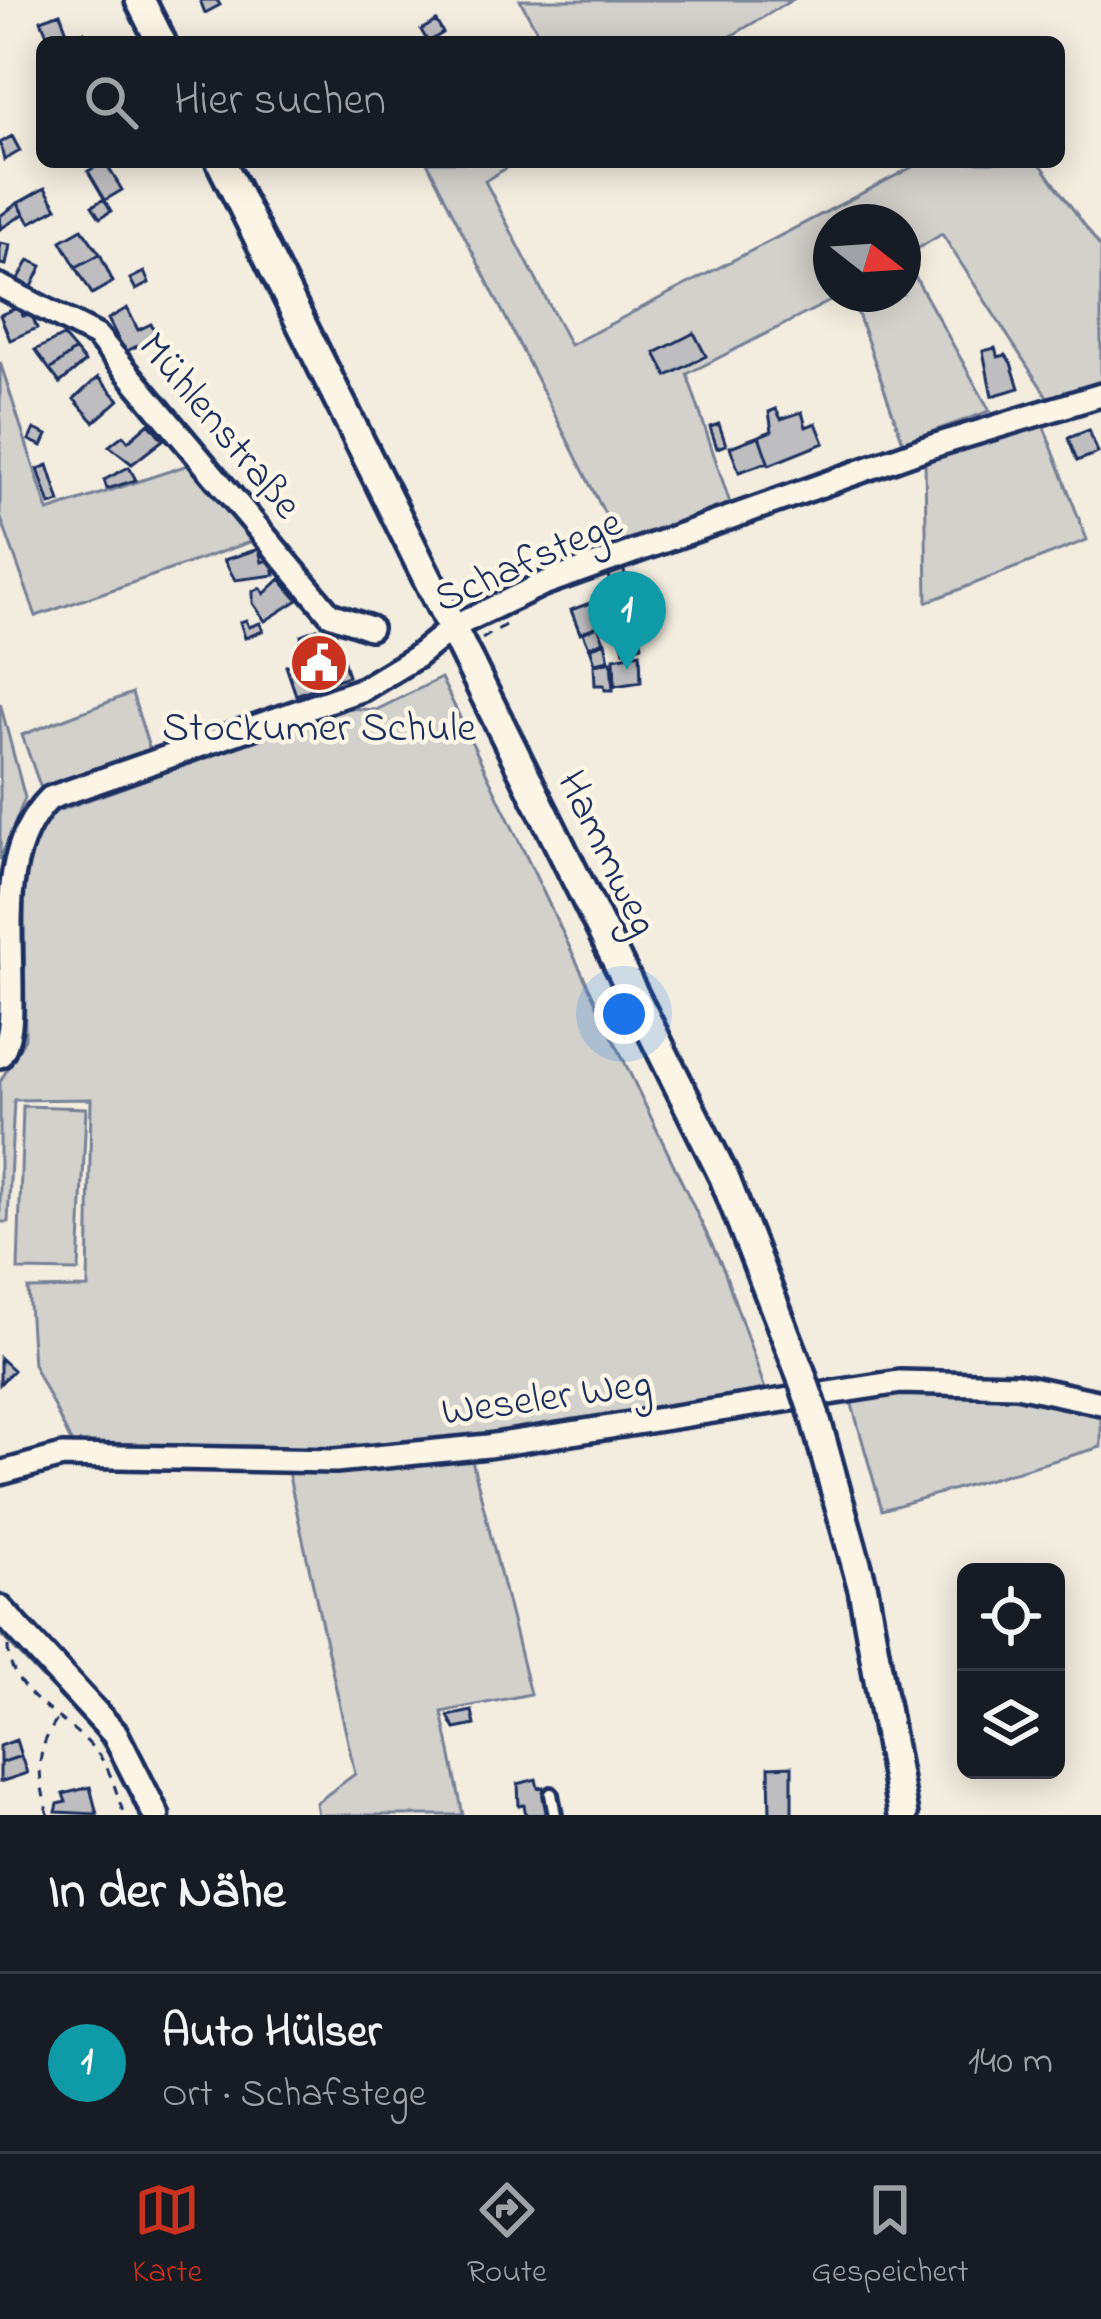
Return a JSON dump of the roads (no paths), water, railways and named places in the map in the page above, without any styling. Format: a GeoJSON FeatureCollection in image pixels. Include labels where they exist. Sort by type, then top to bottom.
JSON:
{"type":"FeatureCollection","features":[{"type":"Feature","properties":{"kind":"main road"},"geometry":{"type":"LineString","coordinates":[[140,0],[158,36]]}},
{"type":"Feature","properties":{"kind":"main road","name":"Hammweg"},"geometry":{"type":"LineString","coordinates":[[224,168],[724,1177],[814,1413],[863,1588],[903,1815]]}},
{"type":"Feature","properties":{"kind":"street","name":"Mühlenstraße"},"geometry":{"type":"LineString","coordinates":[[0,286],[97,335],[330,614],[370,628]]}},
{"type":"Feature","properties":{"kind":"street","name":"Schafstege"},"geometry":{"type":"LineString","coordinates":[[0,1056],[11,1017],[12,855],[28,818],[50,798],[363,689],[416,657],[460,644],[565,576],[926,448],[1101,395]]}},
{"type":"Feature","properties":{"kind":"street","name":"Weseler Weg"},"geometry":{"type":"LineString","coordinates":[[0,1473],[62,1456],[334,1462],[488,1445],[900,1382],[1017,1384],[1101,1403]]}},
{"type":"Feature","properties":{"kind":"street"},"geometry":{"type":"LineString","coordinates":[[4,1618],[116,1734],[156,1815]]}},
{"type":"Feature","properties":{"kind":"lane"},"geometry":{"type":"LineString","coordinates":[[551,1794],[555,1815]]}},
{"type":"Feature","properties":{"kind":"waterway"},"geometry":{"type":"LineString","coordinates":[[0,1633],[94,1731],[118,1766]]}},
{"type":"Feature","properties":{"kind":"waterway"},"geometry":{"type":"LineString","coordinates":[[126,1781],[139,1815]]}},
{"type":"Feature","properties":{"kind":"place","name":"Stockumer Schule"},"geometry":{"type":"Point","coordinates":[319,663]}},
{"type":"Feature","properties":{"kind":"place","name":"Auto Hülser"},"geometry":{"type":"Point","coordinates":[627,670]}}]}
